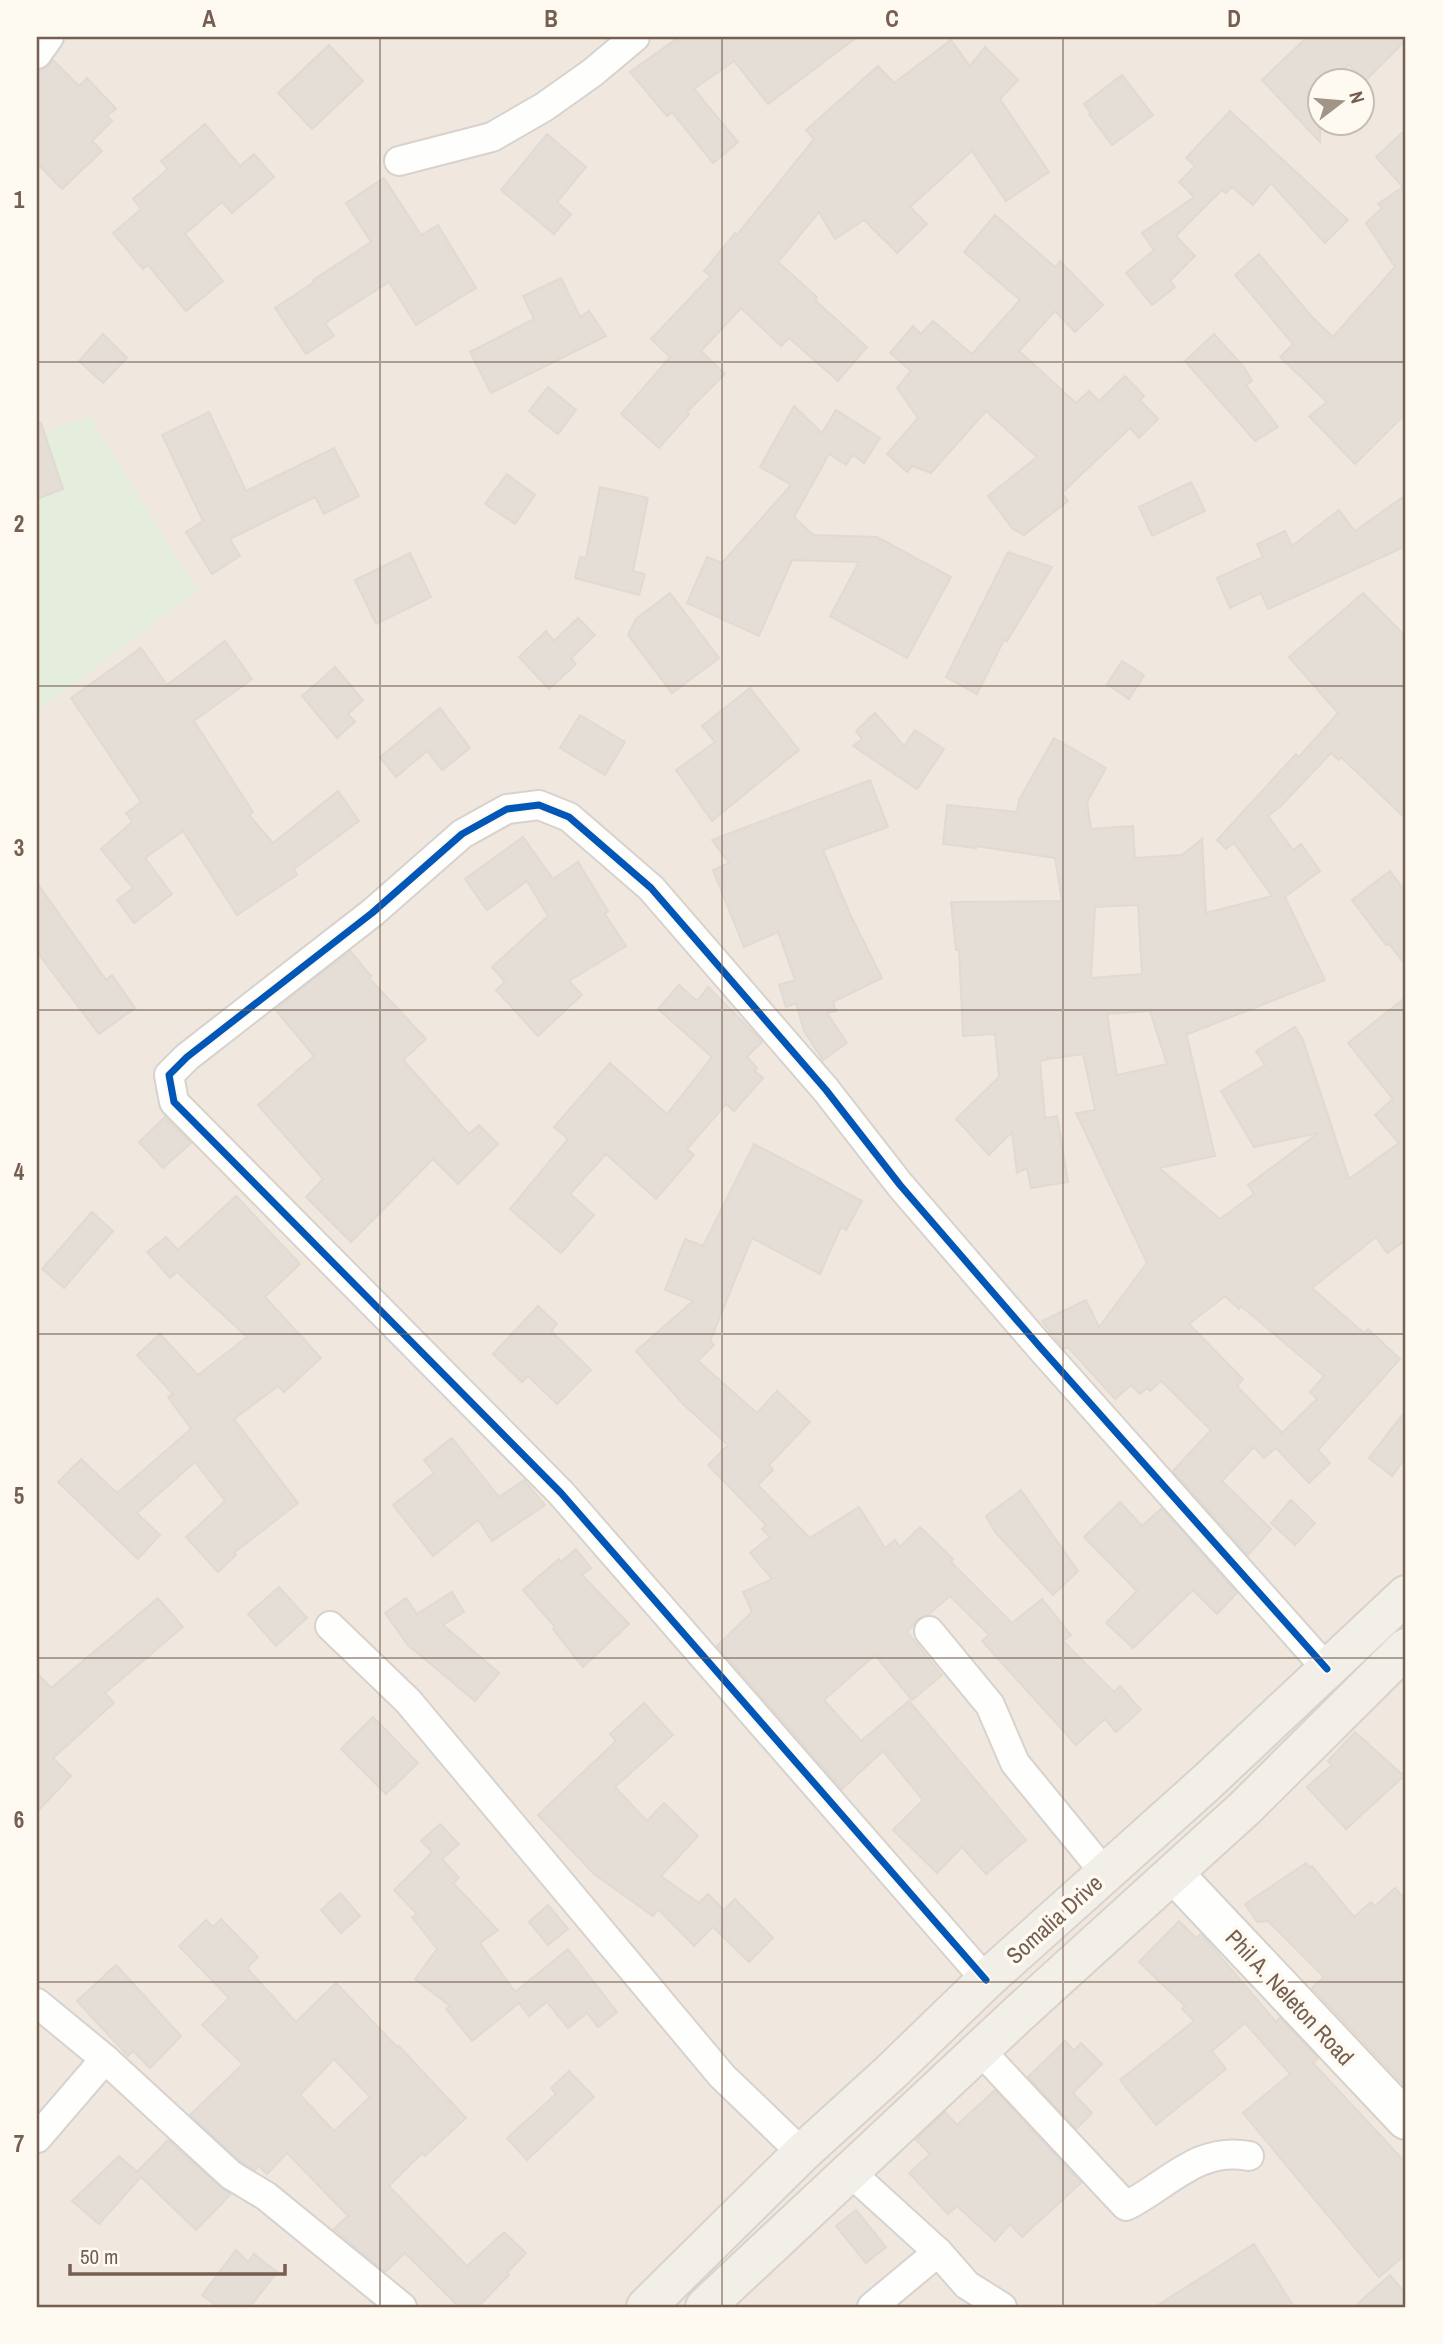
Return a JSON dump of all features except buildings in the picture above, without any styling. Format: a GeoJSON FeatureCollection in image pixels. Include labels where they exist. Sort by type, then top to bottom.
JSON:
{"type":"FeatureCollection","features":[{"type":"Feature","properties":{"kind":"main road","name":"Somalia Drive"},"geometry":{"type":"LineString","coordinates":[[646,2307],[802,2152],[891,2072],[986,1980],[1198,1790],[1406,1595]]}},
{"type":"Feature","properties":{"kind":"main road","name":"Somalia Drive"},"geometry":{"type":"LineString","coordinates":[[705,2307],[980,2050],[1245,1808],[1406,1648]]}},
{"type":"Feature","properties":{"kind":"street"},"geometry":{"type":"LineString","coordinates":[[37,54],[49,37]]}},
{"type":"Feature","properties":{"kind":"street"},"geometry":{"type":"LineString","coordinates":[[399,161],[492,138],[573,87],[635,37]]}},
{"type":"Feature","properties":{"kind":"street"},"geometry":{"type":"LineString","coordinates":[[986,1980],[561,1493],[173,1102],[169,1075],[187,1057],[372,913],[462,834],[507,809],[539,805],[569,817],[650,888],[826,1090],[900,1185],[1040,1347],[1327,1669]]}},
{"type":"Feature","properties":{"kind":"street"},"geometry":{"type":"LineString","coordinates":[[330,1626],[408,1701],[722,2076],[802,2152]]}},
{"type":"Feature","properties":{"kind":"street"},"geometry":{"type":"LineString","coordinates":[[929,1631],[990,1705],[1015,1763],[1105,1873]]}},
{"type":"Feature","properties":{"kind":"street","name":"Phil A. Neleton Road"},"geometry":{"type":"LineString","coordinates":[[1174,1874],[1406,2120]]}},
{"type":"Feature","properties":{"kind":"street"},"geometry":{"type":"LineString","coordinates":[[37,2003],[105,2059],[231,2175],[266,2196],[402,2307]]}},
{"type":"Feature","properties":{"kind":"street"},"geometry":{"type":"LineString","coordinates":[[980,2050],[1126,2206],[1148,2195],[1174,2173],[1199,2161],[1231,2152],[1249,2156]]}},
{"type":"Feature","properties":{"kind":"street"},"geometry":{"type":"LineString","coordinates":[[37,2138],[105,2059]]}},
{"type":"Feature","properties":{"kind":"street"},"geometry":{"type":"LineString","coordinates":[[850,2172],[938,2252],[967,2285],[1002,2307]]}},
{"type":"Feature","properties":{"kind":"street"},"geometry":{"type":"LineString","coordinates":[[872,2307],[938,2252]]}},
{"type":"Feature","properties":{"kind":"shaded area"},"geometry":{"type":"Polygon","coordinates":[[[37,37],[1406,37],[1406,2307],[37,2307],[37,37]]]}},
{"type":"Feature","properties":{"kind":"green space"},"geometry":{"type":"Polygon","coordinates":[[[90,416],[197,591],[37,712],[37,435],[90,416]]]}},
{"type":"Feature","properties":{"kind":"cycle path"},"geometry":{"type":"LineString","coordinates":[[986,1980],[561,1493],[174,1102],[169,1075],[187,1057],[372,913],[462,834],[507,809],[539,805],[569,817],[651,888],[826,1090],[900,1185],[1040,1347],[1327,1669]]}}]}
